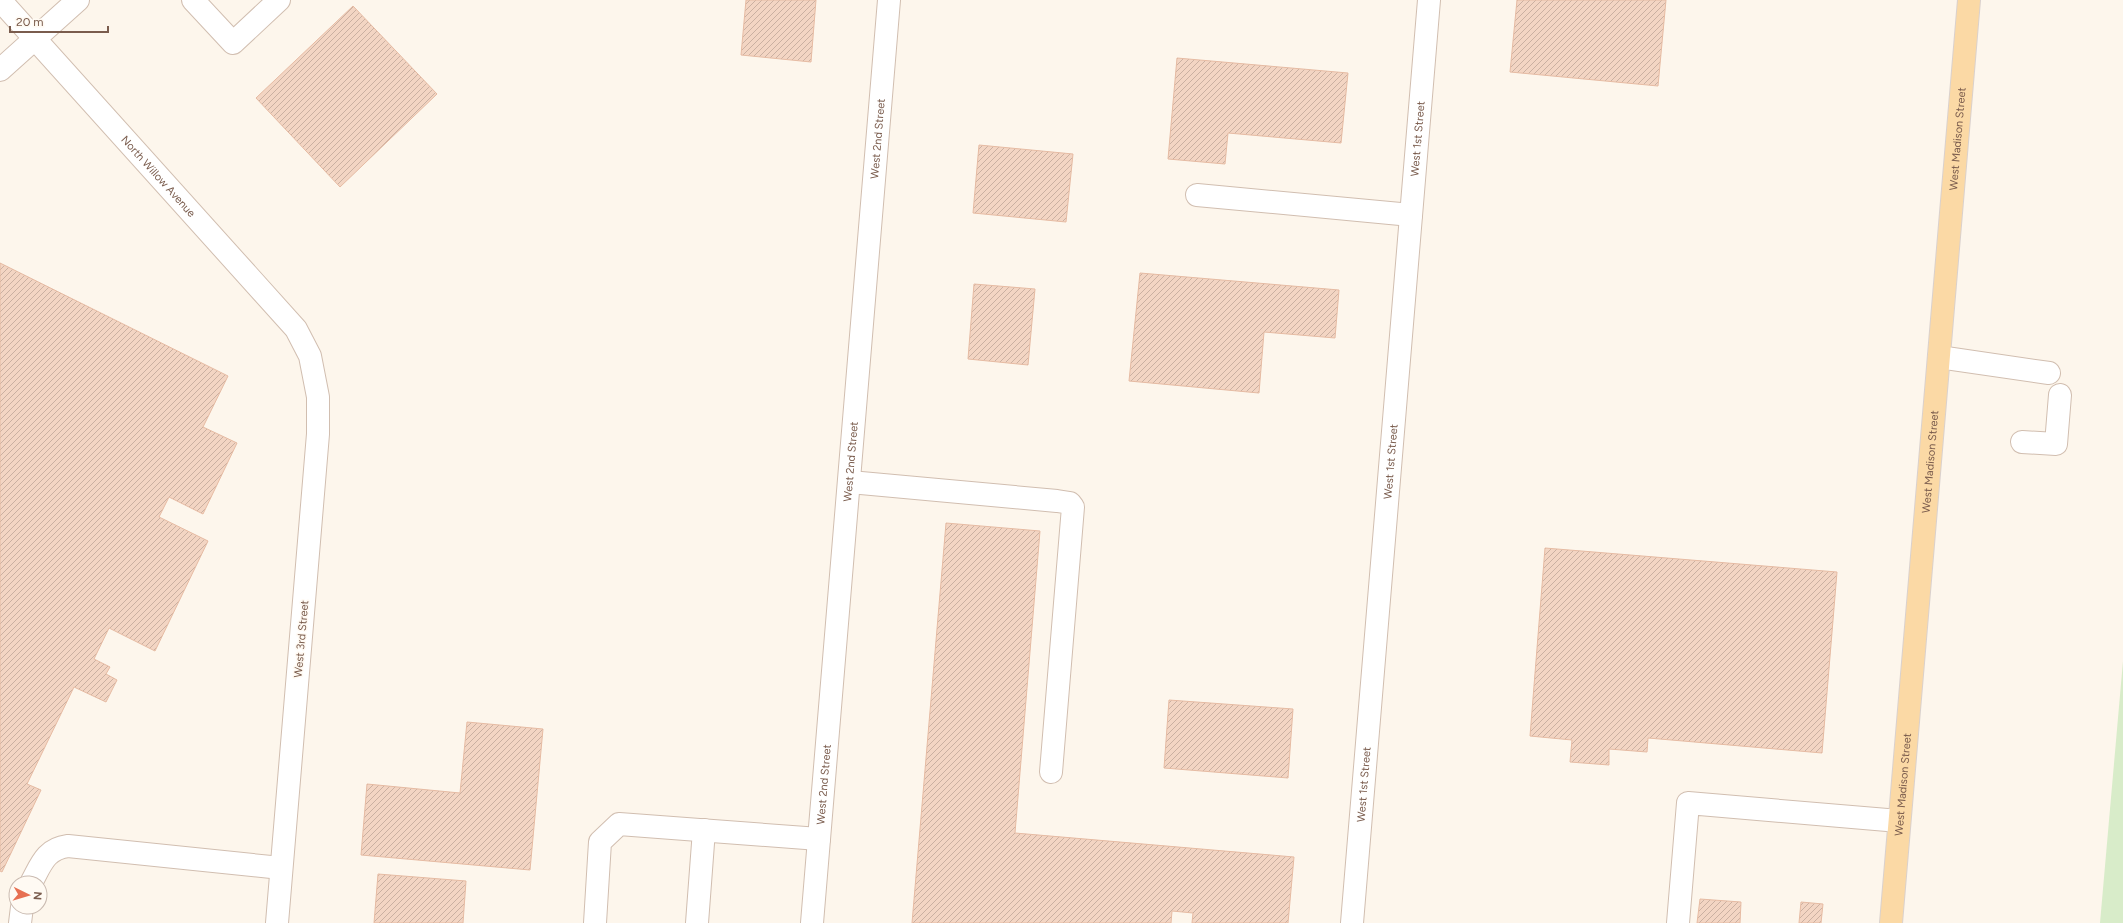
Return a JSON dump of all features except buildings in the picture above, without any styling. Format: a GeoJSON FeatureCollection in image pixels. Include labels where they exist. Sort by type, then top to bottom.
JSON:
{"type":"FeatureCollection","features":[{"type":"Feature","properties":{"kind":"main road","name":"West Madison Street"},"geometry":{"type":"LineString","coordinates":[[1891,923],[1969,0]]}},
{"type":"Feature","properties":{"kind":"street","name":"North Willow Avenue"},"geometry":{"type":"LineString","coordinates":[[0,0],[34,40],[291,323],[310,356]]}},
{"type":"Feature","properties":{"kind":"street"},"geometry":{"type":"LineString","coordinates":[[0,70],[78,0]]}},
{"type":"Feature","properties":{"kind":"street"},"geometry":{"type":"LineString","coordinates":[[193,0],[233,43],[279,0]]}},
{"type":"Feature","properties":{"kind":"street","name":"West 2nd Street"},"geometry":{"type":"LineString","coordinates":[[812,923],[850,482],[889,0]]}},
{"type":"Feature","properties":{"kind":"street","name":"West 1st Street"},"geometry":{"type":"LineString","coordinates":[[1352,923],[1429,0]]}},
{"type":"Feature","properties":{"kind":"street"},"geometry":{"type":"LineString","coordinates":[[1197,195],[1411,215]]}},
{"type":"Feature","properties":{"kind":"street","name":"West 3rd Street"},"geometry":{"type":"LineString","coordinates":[[277,923],[318,434],[318,397],[310,356]]}},
{"type":"Feature","properties":{"kind":"street"},"geometry":{"type":"LineString","coordinates":[[1939,357],[2049,373]]}},
{"type":"Feature","properties":{"kind":"street"},"geometry":{"type":"LineString","coordinates":[[2022,442],[2056,444],[2060,395]]}},
{"type":"Feature","properties":{"kind":"street"},"geometry":{"type":"LineString","coordinates":[[850,482],[1070,503],[1073,508],[1050,772]]}},
{"type":"Feature","properties":{"kind":"street"},"geometry":{"type":"LineString","coordinates":[[1678,923],[1688,803],[1899,821]]}},
{"type":"Feature","properties":{"kind":"street"},"geometry":{"type":"LineString","coordinates":[[595,923],[600,842],[619,824],[819,839]]}},
{"type":"Feature","properties":{"kind":"street"},"geometry":{"type":"LineString","coordinates":[[697,923],[704,830]]}},
{"type":"Feature","properties":{"kind":"street"},"geometry":{"type":"LineString","coordinates":[[35,875],[44,859],[56,848],[68,846],[281,868]]}},
{"type":"Feature","properties":{"kind":"green space"},"geometry":{"type":"Polygon","coordinates":[[[2123,661],[2123,923],[2100,923],[2123,661]]]}}]}
